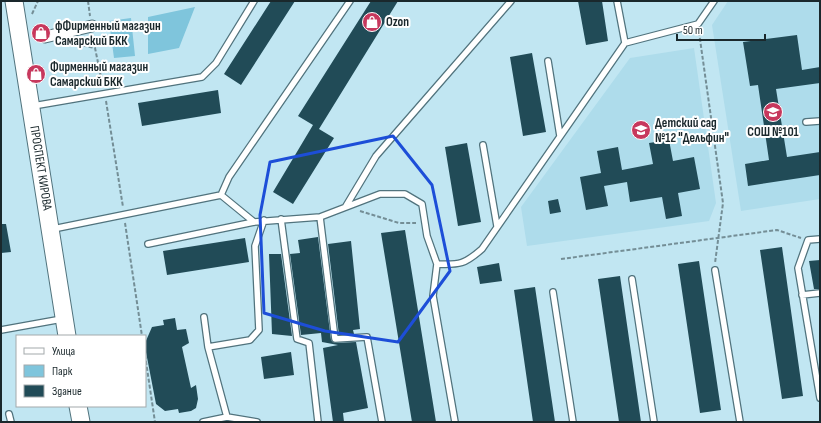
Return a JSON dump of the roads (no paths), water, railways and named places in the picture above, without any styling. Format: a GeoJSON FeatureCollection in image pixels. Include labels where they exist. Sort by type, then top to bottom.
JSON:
{"type":"FeatureCollection","features":[{"type":"Feature","properties":{"kind":"main road","name":"ПРОСПЕКТ КИРОВА"},"geometry":{"type":"LineString","coordinates":[[14,1],[67,335]]}},
{"type":"Feature","properties":{"kind":"main road"},"geometry":{"type":"LineString","coordinates":[[78,407],[81,422]]}},
{"type":"Feature","properties":{"kind":"street"},"geometry":{"type":"LineString","coordinates":[[45,37],[92,26]]}},
{"type":"Feature","properties":{"kind":"lane"},"geometry":{"type":"LineString","coordinates":[[31,107],[202,77],[216,63],[254,1]]}},
{"type":"Feature","properties":{"kind":"lane"},"geometry":{"type":"LineString","coordinates":[[221,195],[229,177],[350,1]]}},
{"type":"Feature","properties":{"kind":"lane"},"geometry":{"type":"LineString","coordinates":[[346,206],[376,156],[511,1]]}},
{"type":"Feature","properties":{"kind":"lane"},"geometry":{"type":"LineString","coordinates":[[617,1],[625,43]]}},
{"type":"Feature","properties":{"kind":"lane"},"geometry":{"type":"LineString","coordinates":[[437,264],[451,265],[467,262],[482,249],[496,226],[625,43],[698,24],[714,1]]}},
{"type":"Feature","properties":{"kind":"lane"},"geometry":{"type":"LineString","coordinates":[[548,61],[560,136]]}},
{"type":"Feature","properties":{"kind":"lane"},"geometry":{"type":"LineString","coordinates":[[806,122],[820,121]]}},
{"type":"Feature","properties":{"kind":"lane"},"geometry":{"type":"LineString","coordinates":[[483,145],[496,226]]}},
{"type":"Feature","properties":{"kind":"lane"},"geometry":{"type":"LineString","coordinates":[[148,244],[264,220],[320,217],[380,194],[405,194],[422,204],[427,236],[437,264],[433,296],[455,422]]}},
{"type":"Feature","properties":{"kind":"lane"},"geometry":{"type":"LineString","coordinates":[[51,229],[221,195]]}},
{"type":"Feature","properties":{"kind":"lane"},"geometry":{"type":"LineString","coordinates":[[221,195],[254,222]]}},
{"type":"Feature","properties":{"kind":"lane"},"geometry":{"type":"LineString","coordinates":[[320,217],[335,339],[367,337],[382,422]]}},
{"type":"Feature","properties":{"kind":"lane"},"geometry":{"type":"LineString","coordinates":[[281,219],[297,339],[309,343],[318,422]]}},
{"type":"Feature","properties":{"kind":"lane"},"geometry":{"type":"LineString","coordinates":[[208,347],[250,340],[259,330],[255,246],[264,220]]}},
{"type":"Feature","properties":{"kind":"lane"},"geometry":{"type":"LineString","coordinates":[[820,239],[808,240],[798,268],[820,398]]}},
{"type":"Feature","properties":{"kind":"lane"},"geometry":{"type":"LineString","coordinates":[[715,270],[740,422]]}},
{"type":"Feature","properties":{"kind":"lane"},"geometry":{"type":"LineString","coordinates":[[632,279],[654,422]]}},
{"type":"Feature","properties":{"kind":"lane"},"geometry":{"type":"LineString","coordinates":[[553,292],[573,422]]}},
{"type":"Feature","properties":{"kind":"lane"},"geometry":{"type":"LineString","coordinates":[[802,295],[820,292]]}},
{"type":"Feature","properties":{"kind":"lane"},"geometry":{"type":"LineString","coordinates":[[204,317],[208,347],[227,417]]}},
{"type":"Feature","properties":{"kind":"lane"},"geometry":{"type":"LineString","coordinates":[[1,330],[64,319]]}},
{"type":"Feature","properties":{"kind":"lane"},"geometry":{"type":"LineString","coordinates":[[9,414],[11,422]]}},
{"type":"Feature","properties":{"kind":"lane"},"geometry":{"type":"LineString","coordinates":[[204,422],[227,417],[257,422]]}},
{"type":"Feature","properties":{"kind":"place","name":"Ozon"},"geometry":{"type":"Point","coordinates":[372,22]}},
{"type":"Feature","properties":{"kind":"place","name":"фФирменный магазин Самарский БКК"},"geometry":{"type":"Point","coordinates":[41,33]}},
{"type":"Feature","properties":{"kind":"place","name":"Фирменный магазин Самарский БКК"},"geometry":{"type":"Point","coordinates":[36,74]}},
{"type":"Feature","properties":{"kind":"place","name":"СОШ №101"},"geometry":{"type":"Point","coordinates":[773,112]}},
{"type":"Feature","properties":{"kind":"place","name":"Детский сад №12 \"Дельфин\""},"geometry":{"type":"Point","coordinates":[641,130]}}]}
